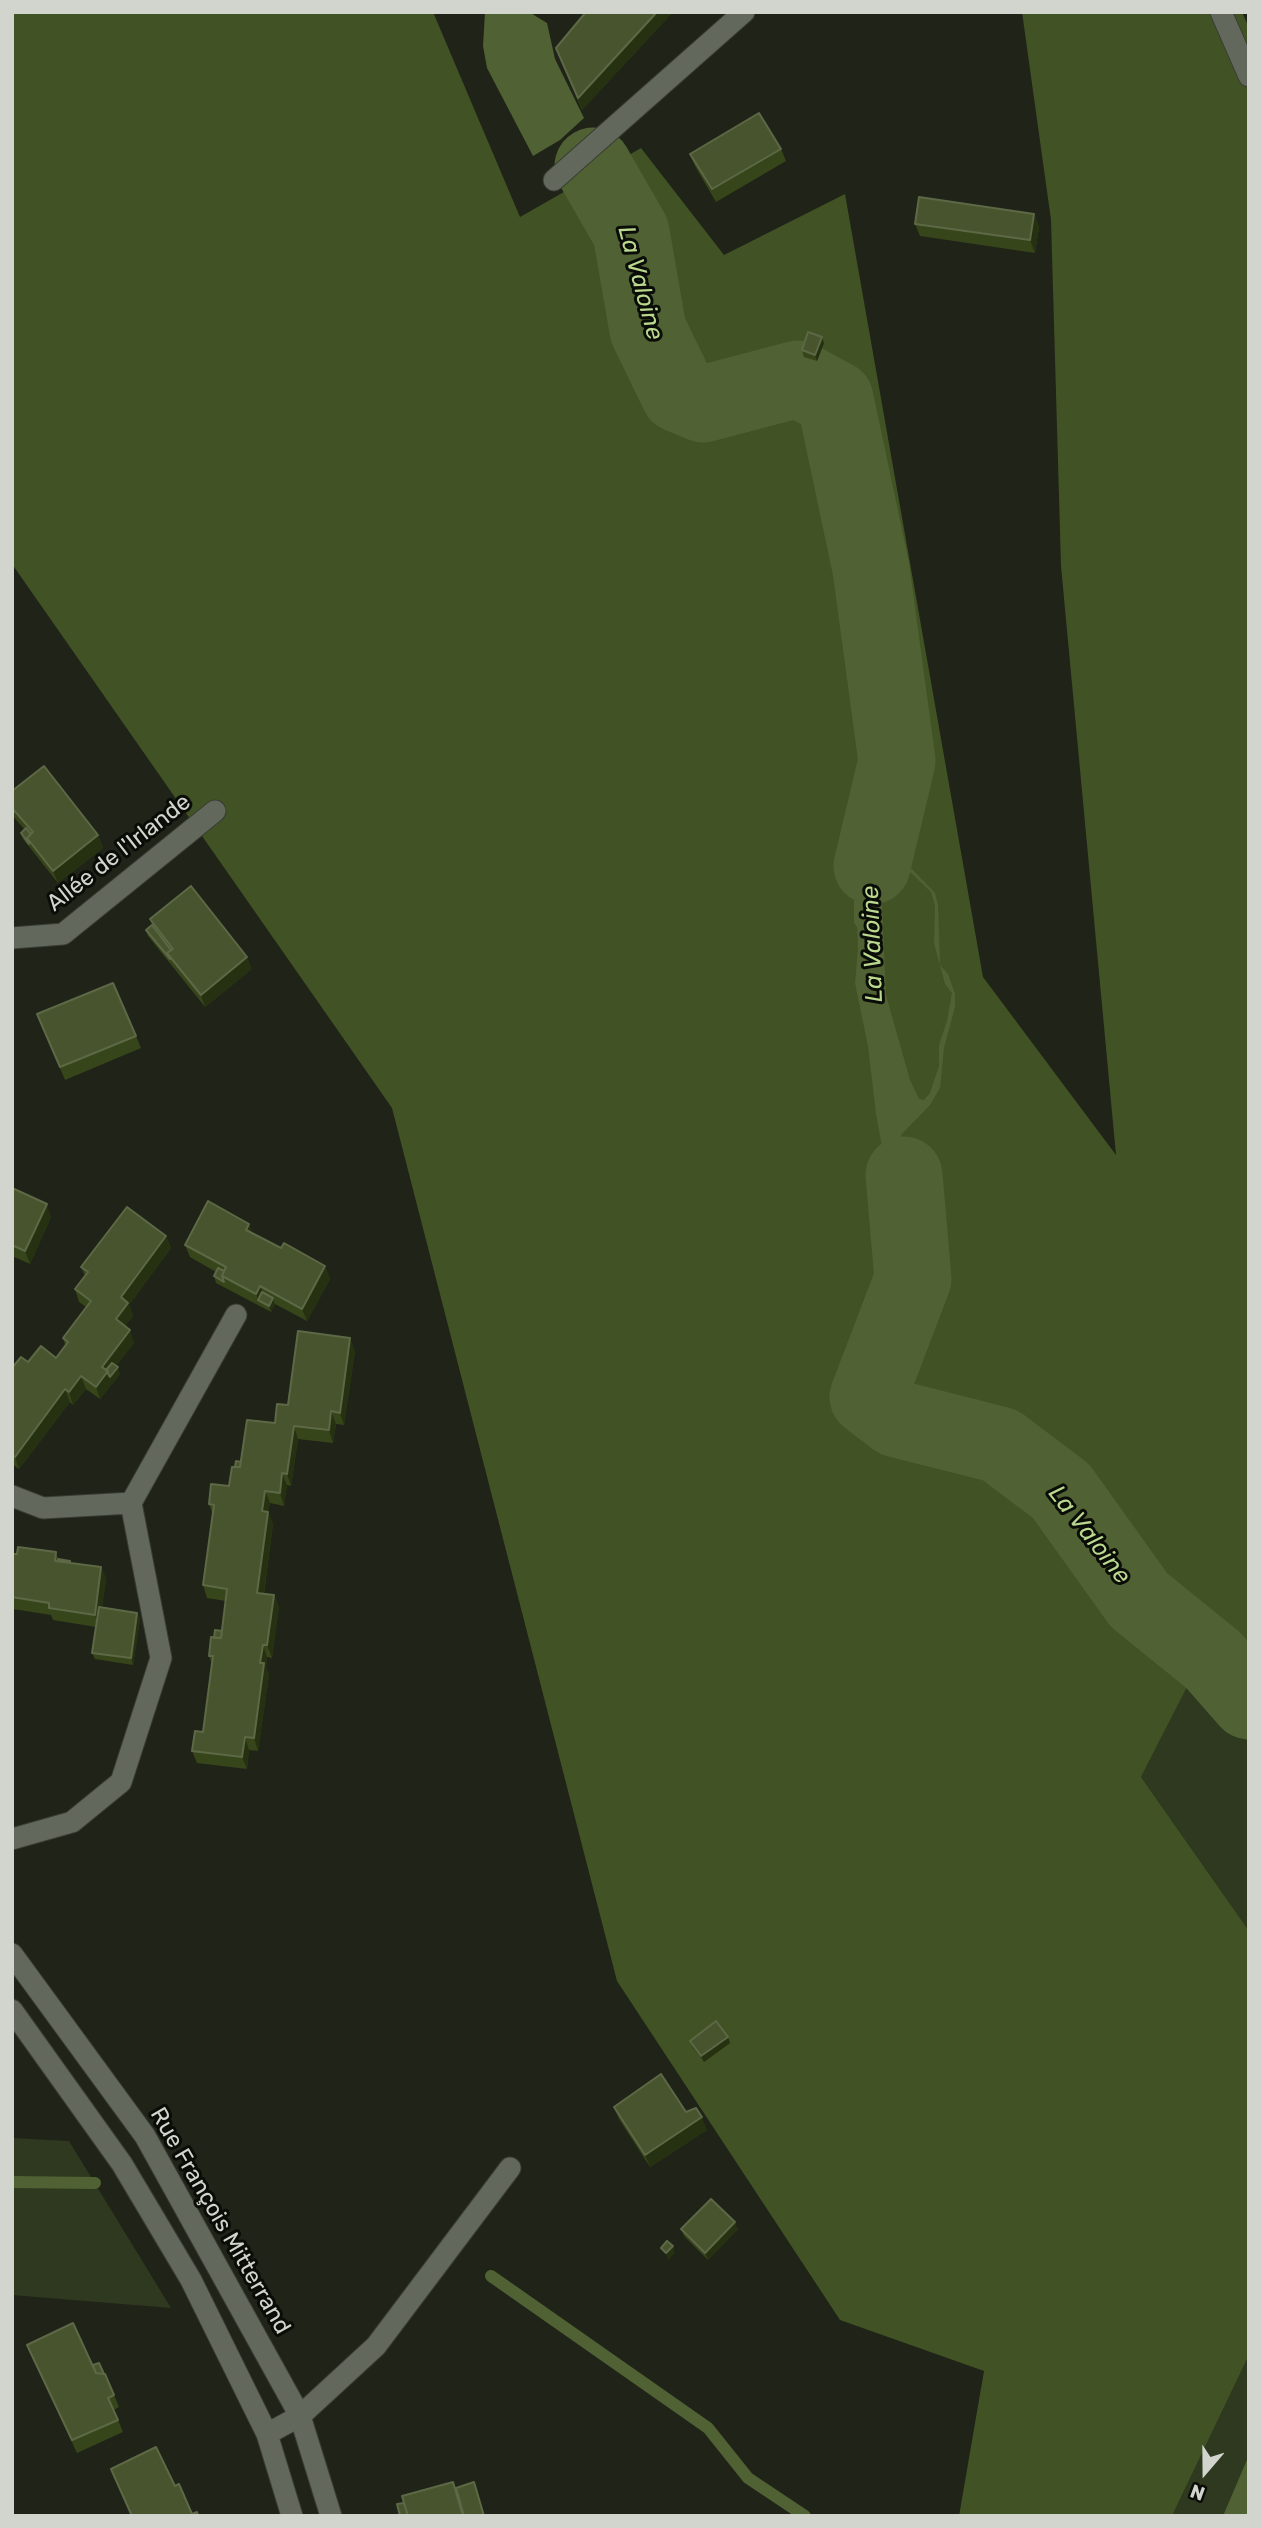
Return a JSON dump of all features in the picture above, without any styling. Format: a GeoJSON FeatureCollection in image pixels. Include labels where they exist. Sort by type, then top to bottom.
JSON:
{"type":"FeatureCollection","features":[{"type":"Feature","properties":{"kind":"street"},"geometry":{"type":"LineString","coordinates":[[554,180],[744,12]]}},
{"type":"Feature","properties":{"kind":"street"},"geometry":{"type":"LineString","coordinates":[[1221,12],[1249,76]]}},
{"type":"Feature","properties":{"kind":"street","name":"Allée de l'Irlande"},"geometry":{"type":"LineString","coordinates":[[12,938],[62,934],[215,811]]}},
{"type":"Feature","properties":{"kind":"street"},"geometry":{"type":"LineString","coordinates":[[12,1839],[72,1822],[121,1782],[161,1658],[131,1503],[236,1315]]}},
{"type":"Feature","properties":{"kind":"street"},"geometry":{"type":"LineString","coordinates":[[12,1496],[43,1508],[131,1503]]}},
{"type":"Feature","properties":{"kind":"street","name":"Rue François Mitterrand"},"geometry":{"type":"LineString","coordinates":[[12,1954],[145,2136],[300,2416],[331,2516]]}},
{"type":"Feature","properties":{"kind":"street"},"geometry":{"type":"LineString","coordinates":[[12,2010],[122,2164],[191,2280],[267,2434],[292,2516]]}},
{"type":"Feature","properties":{"kind":"street"},"geometry":{"type":"LineString","coordinates":[[267,2434],[300,2416],[376,2346],[510,2168]]}},
{"type":"Feature","properties":{"kind":"shaded area"},"geometry":{"type":"Polygon","coordinates":[[[12,12],[433,12],[520,217],[641,148],[724,255],[845,194],[983,977],[1116,1155],[1061,566],[1051,220],[1022,12],[1242,12],[1249,28],[1249,1672],[1212,1638],[1141,1777],[1249,1931],[1249,2355],[1172,2516],[959,2516],[984,2371],[840,2320],[617,1981],[392,1108],[12,564],[12,12]]]}},
{"type":"Feature","properties":{"kind":"shaded area"},"geometry":{"type":"Polygon","coordinates":[[[1212,1637],[1249,1672],[1249,1931],[1141,1777],[1212,1637]]]}},
{"type":"Feature","properties":{"kind":"shaded area"},"geometry":{"type":"Polygon","coordinates":[[[12,2138],[69,2141],[171,2308],[12,2295],[12,2138]]]}},
{"type":"Feature","properties":{"kind":"shaded area"},"geometry":{"type":"Polygon","coordinates":[[[1249,2355],[1249,2516],[1172,2516],[1249,2355]]]}},
{"type":"Feature","properties":{"kind":"water"},"geometry":{"type":"Polygon","coordinates":[[[485,12],[529,12],[547,23],[555,59],[584,118],[560,140],[533,156],[487,68],[483,46],[485,12]]]}},
{"type":"Feature","properties":{"kind":"water"},"geometry":{"type":"Polygon","coordinates":[[[593,166],[631,232],[648,330],[679,394],[703,404],[798,379],[835,399],[848,483],[871,569],[875,718],[897,761],[917,782],[924,800],[910,846],[911,868],[935,893],[938,905],[940,965],[948,974],[955,994],[955,1007],[944,1048],[940,1088],[930,1105],[901,1135],[913,1224],[913,1279],[872,1384],[897,1419],[924,1427],[969,1433],[1000,1445],[1061,1491],[1139,1600],[1213,1660],[1249,1701],[1249,1710],[1132,1606],[1098,1555],[1069,1522],[1045,1488],[1019,1475],[973,1439],[944,1442],[894,1433],[878,1416],[868,1397],[861,1363],[865,1323],[880,1289],[900,1230],[901,1218],[888,1179],[876,1114],[868,1046],[855,983],[858,949],[857,927],[854,923],[854,884],[876,750],[863,717],[860,610],[839,476],[839,457],[826,406],[808,396],[698,417],[680,410],[664,394],[636,332],[626,253],[617,227],[583,171],[593,166]],[[914,793],[906,801],[895,829],[881,885],[886,995],[910,1080],[919,1099],[924,1100],[930,1093],[939,1066],[939,1045],[952,993],[945,984],[934,943],[935,906],[931,892],[909,871],[900,847],[904,824],[916,805],[917,796],[914,793]]]}},
{"type":"Feature","properties":{"kind":"water"},"geometry":{"type":"Polygon","coordinates":[[[1249,2455],[1249,2516],[1223,2516],[1249,2455]]]}},
{"type":"Feature","properties":{"kind":"building"},"geometry":{"type":"Polygon","coordinates":[[[586,12],[657,12],[578,98],[556,48],[586,12]]]}},
{"type":"Feature","properties":{"kind":"building"},"geometry":{"type":"Polygon","coordinates":[[[759,113],[781,149],[712,189],[690,154],[759,113]]]}},
{"type":"Feature","properties":{"kind":"building"},"geometry":{"type":"Polygon","coordinates":[[[919,197],[1034,214],[1030,240],[915,224],[919,197]]]}},
{"type":"Feature","properties":{"kind":"building"},"geometry":{"type":"Polygon","coordinates":[[[808,332],[822,337],[815,355],[802,350],[808,332]]]}},
{"type":"Feature","properties":{"kind":"building"},"geometry":{"type":"Polygon","coordinates":[[[44,766],[98,835],[53,871],[27,838],[33,832],[12,808],[12,791],[44,766]]]}},
{"type":"Feature","properties":{"kind":"building"},"geometry":{"type":"Polygon","coordinates":[[[26,828],[31,834],[27,838],[29,844],[21,833],[26,828]]]}},
{"type":"Feature","properties":{"kind":"building"},"geometry":{"type":"Polygon","coordinates":[[[191,886],[247,957],[201,995],[167,953],[173,949],[150,919],[191,886]]]}},
{"type":"Feature","properties":{"kind":"building"},"geometry":{"type":"Polygon","coordinates":[[[152,925],[171,950],[167,953],[170,959],[146,930],[152,925]]]}},
{"type":"Feature","properties":{"kind":"building"},"geometry":{"type":"Polygon","coordinates":[[[113,983],[136,1036],[60,1067],[37,1014],[113,983]]]}},
{"type":"Feature","properties":{"kind":"building"},"geometry":{"type":"Polygon","coordinates":[[[12,1188],[47,1204],[25,1251],[12,1245],[12,1188]]]}},
{"type":"Feature","properties":{"kind":"building"},"geometry":{"type":"Polygon","coordinates":[[[208,1201],[249,1224],[246,1230],[281,1248],[284,1243],[325,1266],[302,1309],[260,1286],[256,1294],[222,1276],[226,1267],[185,1245],[208,1201]]]}},
{"type":"Feature","properties":{"kind":"building"},"geometry":{"type":"Polygon","coordinates":[[[127,1207],[166,1236],[121,1297],[128,1303],[116,1319],[130,1330],[102,1367],[108,1371],[96,1387],[81,1376],[69,1392],[65,1389],[15,1457],[12,1455],[12,1368],[21,1357],[28,1362],[41,1346],[56,1358],[68,1342],[63,1338],[91,1301],[75,1289],[88,1272],[81,1267],[127,1207]]]}},
{"type":"Feature","properties":{"kind":"building"},"geometry":{"type":"Polygon","coordinates":[[[218,1268],[224,1271],[224,1282],[214,1276],[218,1268]]]}},
{"type":"Feature","properties":{"kind":"building"},"geometry":{"type":"Polygon","coordinates":[[[262,1292],[273,1298],[269,1306],[258,1300],[262,1292]]]}},
{"type":"Feature","properties":{"kind":"building"},"geometry":{"type":"Polygon","coordinates":[[[298,1331],[350,1338],[340,1413],[331,1411],[329,1430],[294,1426],[287,1474],[282,1473],[280,1493],[265,1491],[262,1511],[268,1512],[257,1593],[274,1595],[267,1645],[263,1645],[260,1663],[264,1663],[254,1738],[245,1737],[242,1757],[192,1751],[195,1731],[203,1732],[213,1656],[209,1656],[211,1637],[221,1638],[227,1589],[203,1585],[214,1505],[209,1504],[211,1484],[229,1486],[232,1467],[240,1467],[247,1420],[275,1423],[277,1404],[288,1405],[298,1331]]]}},
{"type":"Feature","properties":{"kind":"building"},"geometry":{"type":"Polygon","coordinates":[[[112,1363],[118,1367],[110,1377],[106,1370],[112,1363]]]}},
{"type":"Feature","properties":{"kind":"building"},"geometry":{"type":"Polygon","coordinates":[[[18,1547],[56,1552],[55,1561],[101,1567],[95,1615],[49,1608],[49,1603],[12,1597],[12,1554],[17,1554],[18,1547]]]}},
{"type":"Feature","properties":{"kind":"building"},"geometry":{"type":"Polygon","coordinates":[[[99,1607],[137,1613],[131,1658],[92,1653],[99,1607]]]}},
{"type":"Feature","properties":{"kind":"building"},"geometry":{"type":"Polygon","coordinates":[[[215,1630],[222,1631],[221,1638],[214,1638],[215,1630]]]}},
{"type":"Feature","properties":{"kind":"building"},"geometry":{"type":"Polygon","coordinates":[[[716,2021],[728,2037],[701,2056],[690,2041],[716,2021]]]}},
{"type":"Feature","properties":{"kind":"building"},"geometry":{"type":"Polygon","coordinates":[[[661,2074],[686,2112],[696,2108],[702,2117],[645,2155],[614,2107],[661,2074]]]}},
{"type":"Feature","properties":{"kind":"building"},"geometry":{"type":"Polygon","coordinates":[[[711,2199],[735,2222],[705,2253],[681,2229],[711,2199]]]}},
{"type":"Feature","properties":{"kind":"building"},"geometry":{"type":"Polygon","coordinates":[[[667,2241],[673,2246],[666,2253],[661,2248],[667,2241]]]}},
{"type":"Feature","properties":{"kind":"building"},"geometry":{"type":"Polygon","coordinates":[[[73,2323],[96,2373],[105,2374],[114,2395],[108,2398],[118,2420],[72,2440],[27,2345],[73,2323]]]}},
{"type":"Feature","properties":{"kind":"building"},"geometry":{"type":"Polygon","coordinates":[[[99,2363],[104,2374],[96,2373],[93,2365],[99,2363]]]}},
{"type":"Feature","properties":{"kind":"building"},"geometry":{"type":"Polygon","coordinates":[[[156,2447],[175,2486],[179,2484],[192,2514],[197,2512],[198,2516],[132,2516],[111,2469],[156,2447]]]}},
{"type":"Feature","properties":{"kind":"building"},"geometry":{"type":"Polygon","coordinates":[[[453,2482],[463,2516],[408,2516],[402,2496],[453,2482]]]}},
{"type":"Feature","properties":{"kind":"building"},"geometry":{"type":"Polygon","coordinates":[[[474,2482],[484,2516],[464,2516],[456,2488],[474,2482]]]}},
{"type":"Feature","properties":{"kind":"building"},"geometry":{"type":"Polygon","coordinates":[[[404,2503],[408,2516],[400,2516],[397,2504],[404,2503]]]}},
{"type":"Feature","properties":{"kind":"waterway","name":"La Valoine"},"geometry":{"type":"LineString","coordinates":[[593,166],[631,232],[648,330],[679,394],[703,404],[798,379],[835,399],[871,569],[897,761],[872,866]]}},
{"type":"Feature","properties":{"kind":"waterway","name":"La Valoine"},"geometry":{"type":"LineString","coordinates":[[904,1175],[913,1279],[868,1397],[897,1419],[1000,1445],[1061,1491],[1139,1600],[1213,1660],[1249,1701]]}},
{"type":"Feature","properties":{"kind":"waterway"},"geometry":{"type":"LineString","coordinates":[[12,2182],[95,2183]]}},
{"type":"Feature","properties":{"kind":"waterway"},"geometry":{"type":"LineString","coordinates":[[491,2276],[708,2428],[748,2478],[805,2516]]}}]}
